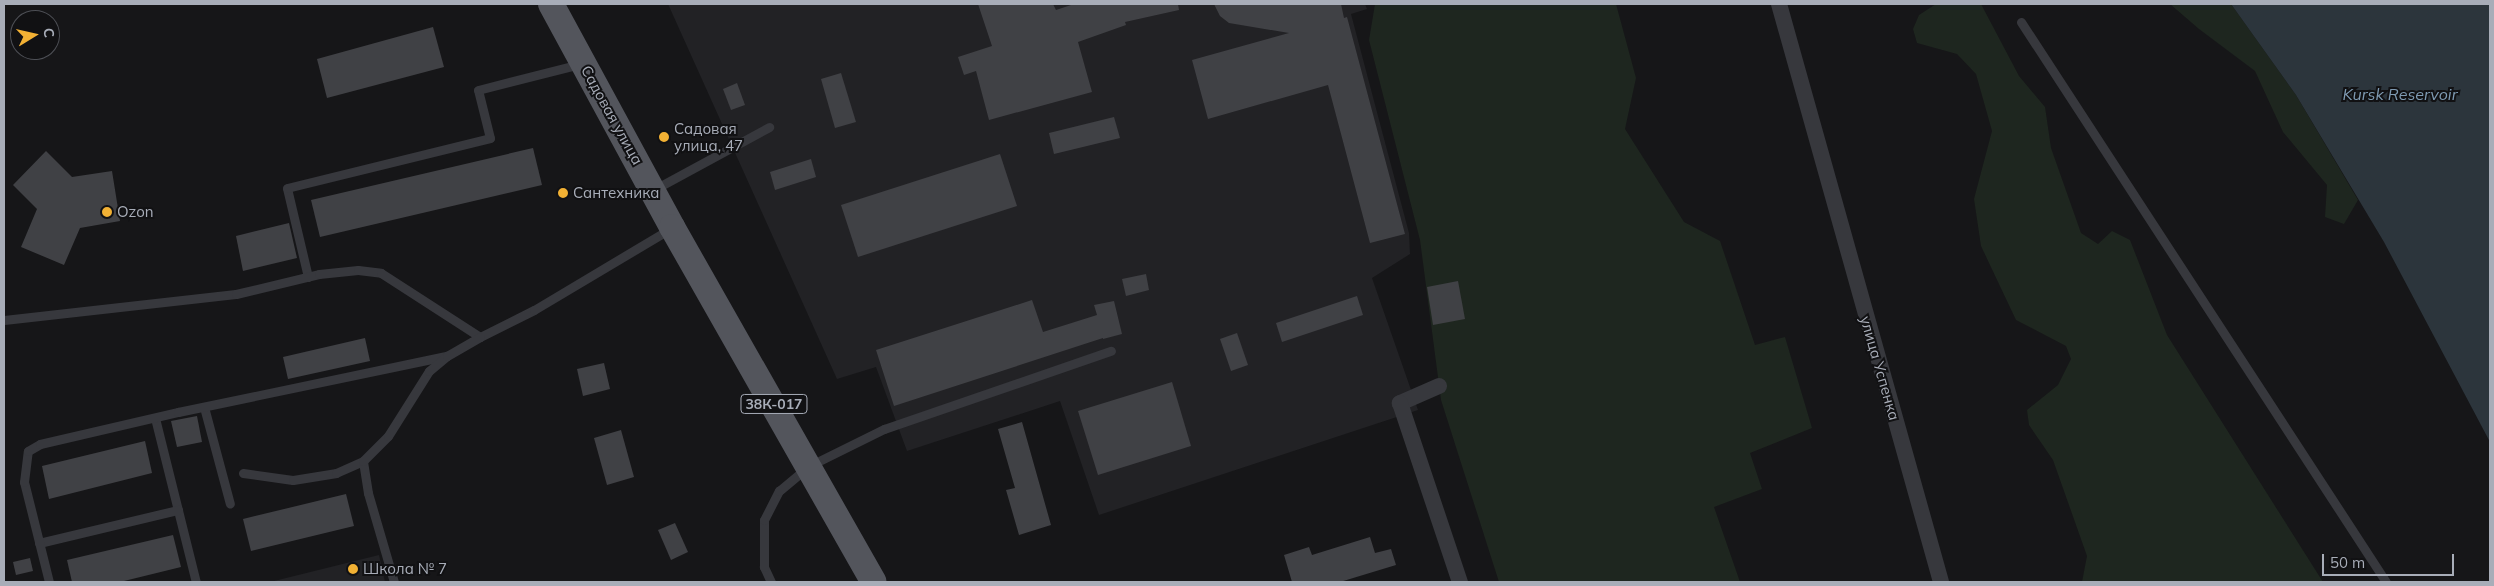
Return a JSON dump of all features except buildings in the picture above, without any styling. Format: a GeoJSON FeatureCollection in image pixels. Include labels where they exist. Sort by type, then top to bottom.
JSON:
{"type":"FeatureCollection","features":[{"type":"Feature","properties":{"kind":"main road","name":"Садовая улица"},"geometry":{"type":"LineString","coordinates":[[551,4],[672,227]]}},
{"type":"Feature","properties":{"kind":"main road","name":"38К-017"},"geometry":{"type":"LineString","coordinates":[[672,227],[874,582]]}},
{"type":"Feature","properties":{"kind":"street","name":"улица Успенка"},"geometry":{"type":"LineString","coordinates":[[1779,4],[1941,582]]}},
{"type":"Feature","properties":{"kind":"street"},"geometry":{"type":"LineString","coordinates":[[1440,386],[1400,404],[1460,582]]}},
{"type":"Feature","properties":{"kind":"lane"},"geometry":{"type":"LineString","coordinates":[[2021,22],[2386,582]]}},
{"type":"Feature","properties":{"kind":"lane"},"geometry":{"type":"LineString","coordinates":[[308,276],[287,188],[490,138],[478,90],[583,64]]}},
{"type":"Feature","properties":{"kind":"lane"},"geometry":{"type":"LineString","coordinates":[[652,190],[769,127]]}},
{"type":"Feature","properties":{"kind":"lane"},"geometry":{"type":"LineString","coordinates":[[243,473],[293,480],[336,473],[363,461],[388,436],[429,371],[447,356],[534,310],[672,227]]}},
{"type":"Feature","properties":{"kind":"lane"},"geometry":{"type":"LineString","coordinates":[[4,320],[236,294],[308,276],[358,270],[381,273],[480,337]]}},
{"type":"Feature","properties":{"kind":"lane"},"geometry":{"type":"LineString","coordinates":[[770,582],[764,567],[764,520],[779,491],[809,466],[884,429],[1111,351]]}},
{"type":"Feature","properties":{"kind":"lane"},"geometry":{"type":"LineString","coordinates":[[48,582],[24,482],[28,451],[40,444],[204,407],[447,356]]}},
{"type":"Feature","properties":{"kind":"lane"},"geometry":{"type":"LineString","coordinates":[[204,407],[230,504]]}},
{"type":"Feature","properties":{"kind":"lane"},"geometry":{"type":"LineString","coordinates":[[155,418],[196,582]]}},
{"type":"Feature","properties":{"kind":"lane"},"geometry":{"type":"LineString","coordinates":[[363,461],[368,492],[394,582]]}},
{"type":"Feature","properties":{"kind":"lane"},"geometry":{"type":"LineString","coordinates":[[39,543],[178,510]]}},
{"type":"Feature","properties":{"kind":"shaded area"},"geometry":{"type":"Polygon","coordinates":[[[668,4],[1365,4],[1367,9],[1351,14],[1409,233],[1410,254],[1372,278],[1418,410],[1099,515],[1060,401],[907,451],[876,367],[837,379],[668,4]]]}},
{"type":"Feature","properties":{"kind":"shaded area"},"geometry":{"type":"Polygon","coordinates":[[[1375,4],[1616,4],[1636,78],[1625,129],[1684,222],[1720,241],[1755,345],[1785,337],[1812,428],[1750,453],[1762,489],[1714,507],[1740,582],[1499,582],[1441,400],[1420,240],[1369,40],[1375,4]]]}},
{"type":"Feature","properties":{"kind":"shaded area"},"geometry":{"type":"Polygon","coordinates":[[[1936,4],[1981,4],[2019,76],[2045,107],[2051,148],[2081,233],[2098,244],[2112,231],[2130,240],[2167,335],[2323,582],[2082,582],[2087,556],[2053,460],[2029,425],[2027,410],[2058,385],[2071,359],[2066,346],[2016,320],[1981,246],[1974,199],[1992,131],[1976,74],[1957,54],[1917,43],[1913,29],[1919,15],[1936,4]]]}},
{"type":"Feature","properties":{"kind":"shaded area"},"geometry":{"type":"Polygon","coordinates":[[[2170,4],[2231,4],[2296,95],[2358,200],[2344,224],[2325,217],[2327,185],[2283,132],[2255,71],[2199,29],[2170,4]]]}},
{"type":"Feature","properties":{"kind":"shaded area","name":"Школа № 7"},"geometry":{"type":"Polygon","coordinates":[[[379,555],[385,582],[270,582],[379,555]]]}},
{"type":"Feature","properties":{"kind":"water","name":"Kursk Reservoir"},"geometry":{"type":"Polygon","coordinates":[[[2231,4],[2490,4],[2490,442],[2384,242],[2296,95],[2231,4]]]}},
{"type":"Feature","properties":{"kind":"place","name":"Садовая улица, 47"},"geometry":{"type":"Point","coordinates":[664,137]}},
{"type":"Feature","properties":{"kind":"place","name":"Сантехника"},"geometry":{"type":"Point","coordinates":[563,193]}},
{"type":"Feature","properties":{"kind":"place","name":"Ozon"},"geometry":{"type":"Point","coordinates":[107,212]}},
{"type":"Feature","properties":{"kind":"place","name":"Школа № 7"},"geometry":{"type":"Point","coordinates":[353,569]}}]}
